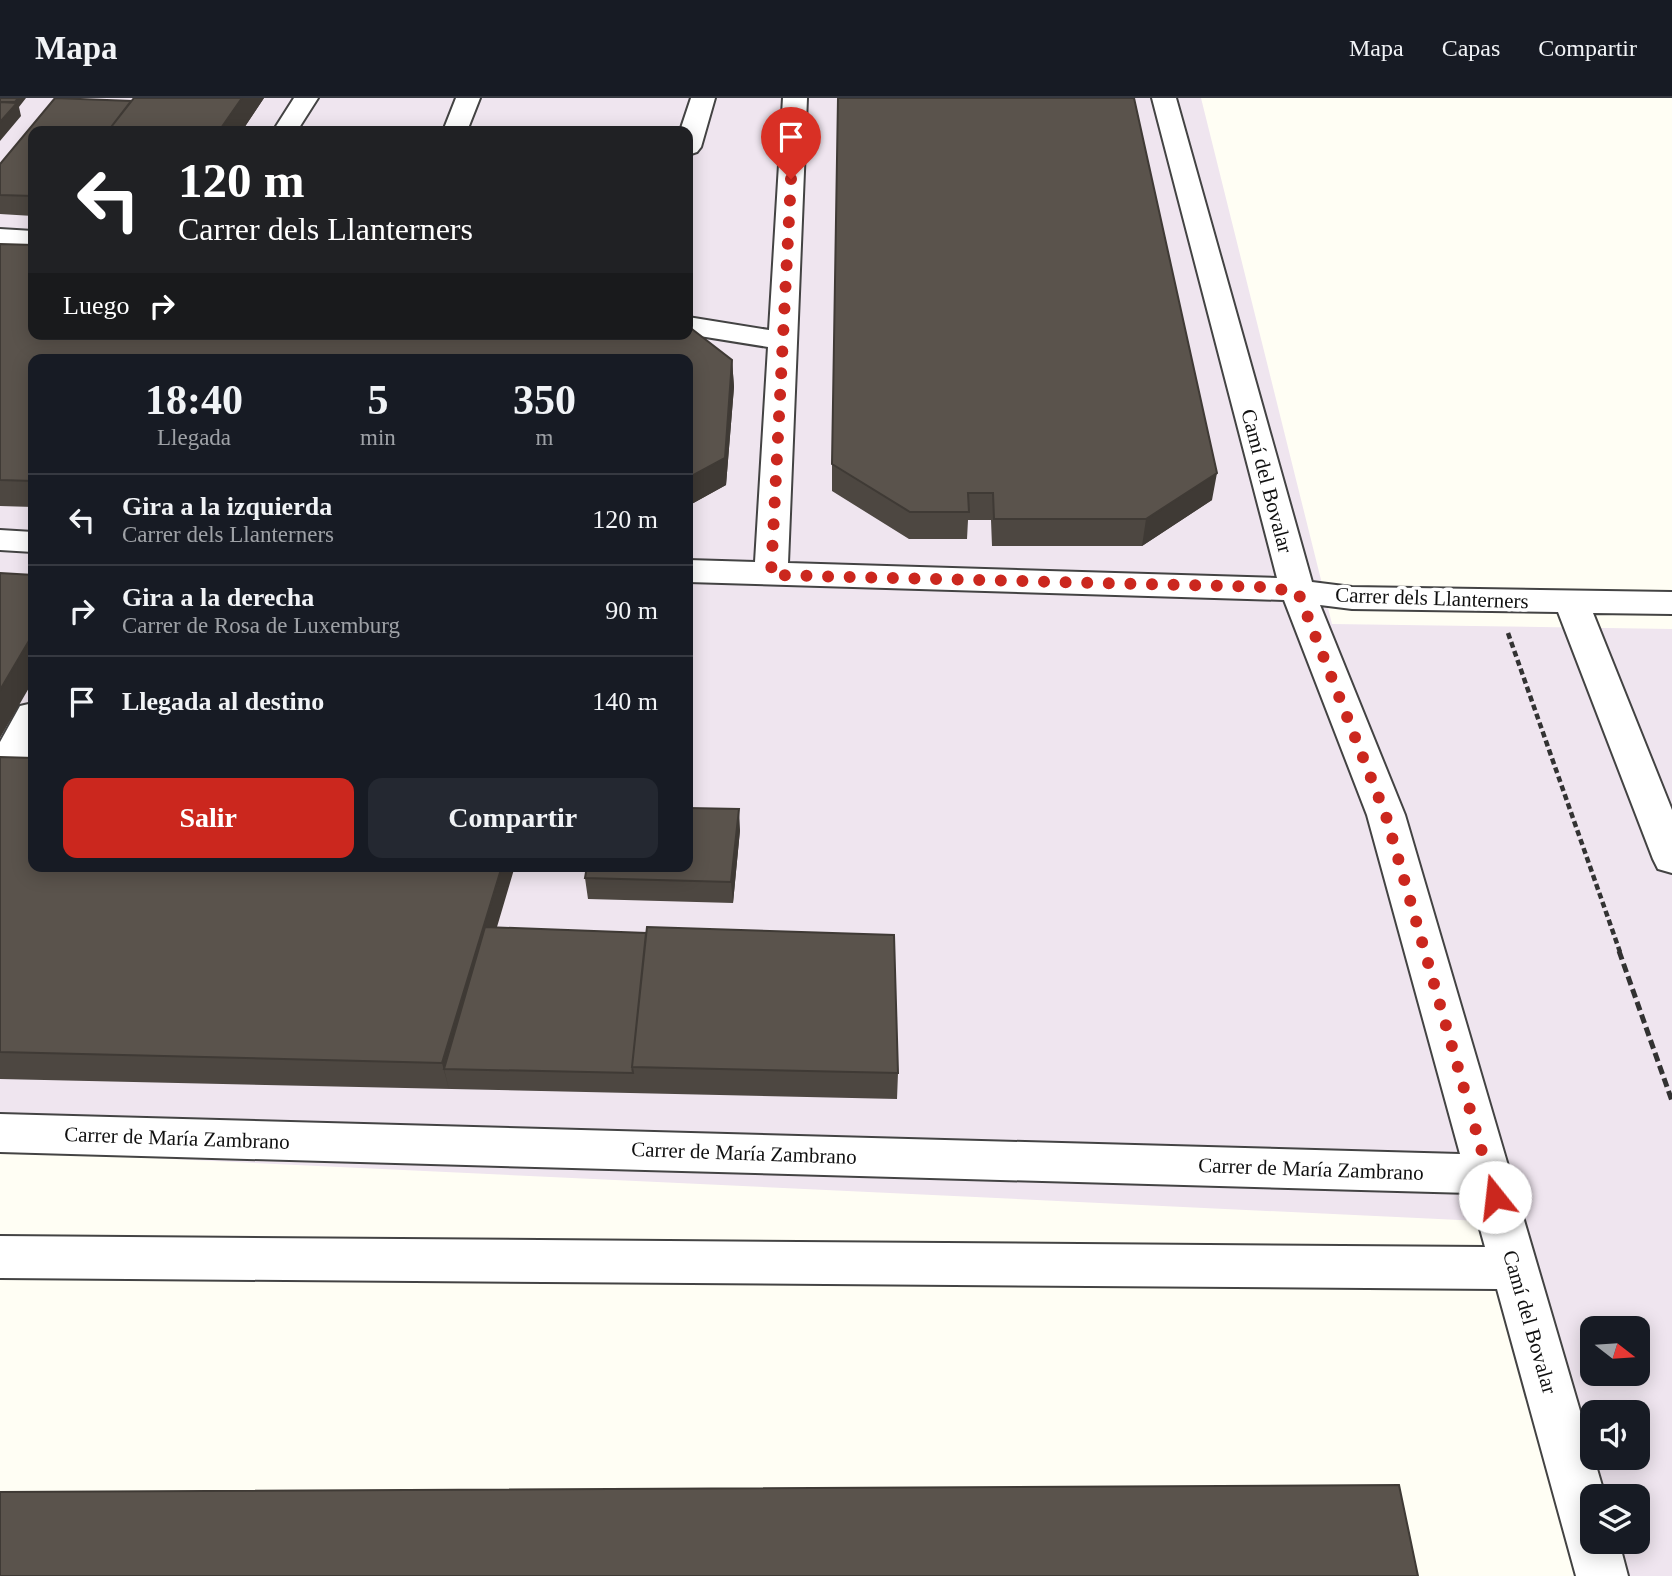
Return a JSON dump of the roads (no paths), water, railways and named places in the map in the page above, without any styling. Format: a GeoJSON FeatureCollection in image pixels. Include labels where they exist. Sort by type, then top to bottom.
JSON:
{"type":"FeatureCollection","features":[{"type":"Feature","properties":{"kind":"street"},"geometry":{"type":"LineString","coordinates":[[288,126],[306,98]]}},
{"type":"Feature","properties":{"kind":"street"},"geometry":{"type":"LineString","coordinates":[[457,126],[468,98]]}},
{"type":"Feature","properties":{"kind":"street"},"geometry":{"type":"LineString","coordinates":[[693,131],[703,98]]}},
{"type":"Feature","properties":{"kind":"street"},"geometry":{"type":"LineString","coordinates":[[771,575],[795,98]]}},
{"type":"Feature","properties":{"kind":"street","name":"Camí del Bovalar"},"geometry":{"type":"LineString","coordinates":[[1164,98],[1298,592],[1386,816],[1580,1499]]}},
{"type":"Feature","properties":{"kind":"street"},"geometry":{"type":"LineString","coordinates":[[0,237],[28,239]]}},
{"type":"Feature","properties":{"kind":"street"},"geometry":{"type":"LineString","coordinates":[[693,327],[782,341]]}},
{"type":"Feature","properties":{"kind":"street"},"geometry":{"type":"LineString","coordinates":[[0,540],[28,542]]}},
{"type":"Feature","properties":{"kind":"street","name":"Carrer dels Llanterners"},"geometry":{"type":"LineString","coordinates":[[693,571],[1265,587],[1352,598],[1672,603]]}},
{"type":"Feature","properties":{"kind":"street"},"geometry":{"type":"LineString","coordinates":[[1571,601],[1672,859]]}},
{"type":"Feature","properties":{"kind":"street"},"geometry":{"type":"LineString","coordinates":[[0,775],[28,724]]}},
{"type":"Feature","properties":{"kind":"street","name":"Carrer de María Zambrano"},"geometry":{"type":"LineString","coordinates":[[0,1133],[1489,1174]]}},
{"type":"Feature","properties":{"kind":"street"},"geometry":{"type":"LineString","coordinates":[[0,1257],[1515,1268]]}},
{"type":"Feature","properties":{"kind":"street","name":"Camí del Bovalar"},"geometry":{"type":"LineString","coordinates":[[1596,1554],[1602,1576]]}}]}
